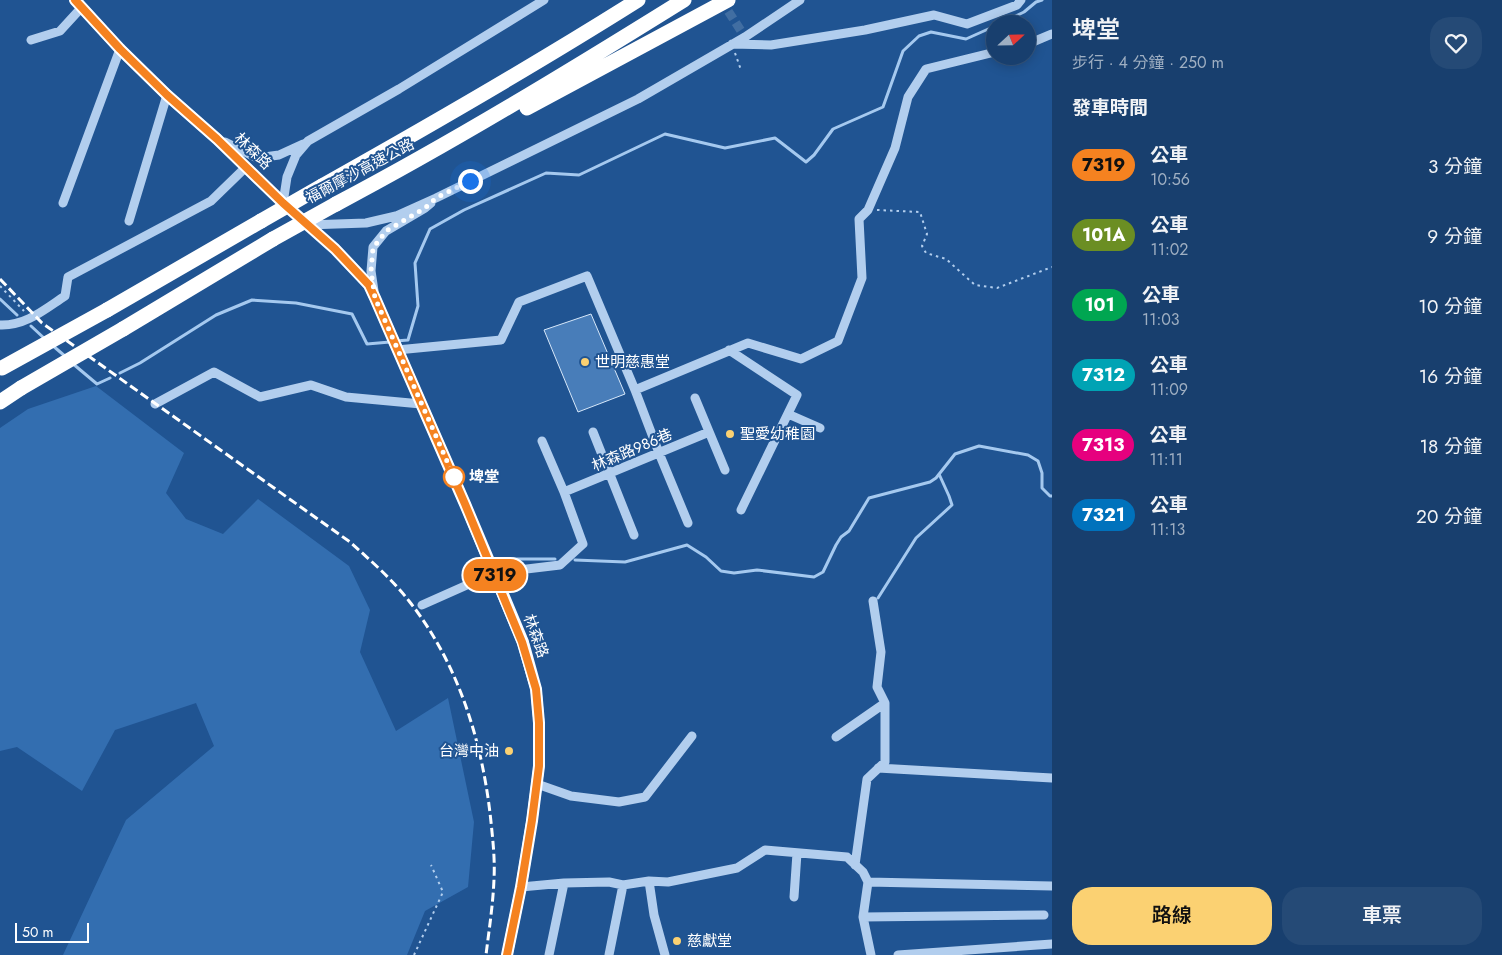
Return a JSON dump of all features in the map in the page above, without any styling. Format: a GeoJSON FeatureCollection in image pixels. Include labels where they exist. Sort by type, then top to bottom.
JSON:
{"type":"FeatureCollection","features":[{"type":"Feature","properties":{"kind":"highway","name":"福爾摩沙高速公路"},"geometry":{"type":"LineString","coordinates":[[1,369],[442,117],[638,0]]}},
{"type":"Feature","properties":{"kind":"highway","name":"福爾摩沙高速公路"},"geometry":{"type":"LineString","coordinates":[[0,402],[274,239],[450,142],[571,71],[684,0]]}},
{"type":"Feature","properties":{"kind":"highway"},"geometry":{"type":"LineString","coordinates":[[400,170],[506,119],[728,0]]}},
{"type":"Feature","properties":{"kind":"main road","name":"林森路"},"geometry":{"type":"LineString","coordinates":[[78,4],[167,95],[335,249],[369,285],[375,298],[494,573],[522,642],[536,689],[539,766],[521,887],[507,955]]}},
{"type":"Feature","properties":{"kind":"street"},"geometry":{"type":"LineString","coordinates":[[217,139],[257,158],[279,155],[308,141],[399,89],[544,0]]}},
{"type":"Feature","properties":{"kind":"street"},"geometry":{"type":"LineString","coordinates":[[307,225],[366,223],[396,216],[436,198],[638,99],[732,44],[800,0]]}},
{"type":"Feature","properties":{"kind":"street"},"geometry":{"type":"LineString","coordinates":[[732,44],[771,45],[865,30],[934,15],[967,24],[1017,4],[1021,0]]}},
{"type":"Feature","properties":{"kind":"street"},"geometry":{"type":"LineString","coordinates":[[31,40],[60,31],[78,4]]}},
{"type":"Feature","properties":{"kind":"street"},"geometry":{"type":"LineString","coordinates":[[1036,41],[1052,34]]}},
{"type":"Feature","properties":{"kind":"street"},"geometry":{"type":"LineString","coordinates":[[63,203],[120,49]]}},
{"type":"Feature","properties":{"kind":"street"},"geometry":{"type":"LineString","coordinates":[[635,390],[748,343],[802,359],[838,340],[862,278],[859,219],[868,210],[895,148],[908,97],[926,69],[986,54]]}},
{"type":"Feature","properties":{"kind":"street"},"geometry":{"type":"LineString","coordinates":[[129,221],[167,95]]}},
{"type":"Feature","properties":{"kind":"street"},"geometry":{"type":"LineString","coordinates":[[283,203],[287,177],[296,155],[308,141]]}},
{"type":"Feature","properties":{"kind":"street"},"geometry":{"type":"LineString","coordinates":[[0,325],[10,325],[36,316],[66,296],[68,277],[211,201],[246,167]]}},
{"type":"Feature","properties":{"kind":"street"},"geometry":{"type":"LineString","coordinates":[[375,298],[371,271],[373,248],[386,231],[425,208],[436,198]]}},
{"type":"Feature","properties":{"kind":"street"},"geometry":{"type":"LineString","coordinates":[[395,345],[501,340],[519,302],[586,276],[635,390],[688,523]]}},
{"type":"Feature","properties":{"kind":"street"},"geometry":{"type":"LineString","coordinates":[[729,350],[797,395],[742,510]]}},
{"type":"Feature","properties":{"kind":"street"},"geometry":{"type":"LineString","coordinates":[[155,404],[214,372],[260,396],[311,385],[346,397],[421,404]]}},
{"type":"Feature","properties":{"kind":"street"},"geometry":{"type":"LineString","coordinates":[[695,398],[726,470]]}},
{"type":"Feature","properties":{"kind":"street"},"geometry":{"type":"LineString","coordinates":[[788,414],[820,428]]}},
{"type":"Feature","properties":{"kind":"street"},"geometry":{"type":"LineString","coordinates":[[592,432],[634,535]]}},
{"type":"Feature","properties":{"kind":"street","name":"林森路986巷"},"geometry":{"type":"LineString","coordinates":[[564,492],[709,432]]}},
{"type":"Feature","properties":{"kind":"street"},"geometry":{"type":"LineString","coordinates":[[422,605],[494,573],[560,565],[582,544],[564,492],[542,440]]}},
{"type":"Feature","properties":{"kind":"street"},"geometry":{"type":"LineString","coordinates":[[855,865],[867,778],[885,762],[885,703],[877,687],[881,652],[873,601]]}},
{"type":"Feature","properties":{"kind":"street"},"geometry":{"type":"LineString","coordinates":[[836,736],[885,703]]}},
{"type":"Feature","properties":{"kind":"street"},"geometry":{"type":"LineString","coordinates":[[537,784],[580,798],[619,802],[645,797],[692,736]]}},
{"type":"Feature","properties":{"kind":"street"},"geometry":{"type":"LineString","coordinates":[[878,768],[1052,778]]}},
{"type":"Feature","properties":{"kind":"street"},"geometry":{"type":"LineString","coordinates":[[521,887],[564,883],[609,882],[623,885],[649,881],[668,882],[737,868],[765,850],[847,858],[863,872],[868,882],[863,917],[871,955]]}},
{"type":"Feature","properties":{"kind":"street"},"geometry":{"type":"LineString","coordinates":[[794,897],[797,853]]}},
{"type":"Feature","properties":{"kind":"street"},"geometry":{"type":"LineString","coordinates":[[649,881],[654,915],[665,955]]}},
{"type":"Feature","properties":{"kind":"street"},"geometry":{"type":"LineString","coordinates":[[868,882],[1052,886]]}},
{"type":"Feature","properties":{"kind":"street"},"geometry":{"type":"LineString","coordinates":[[549,955],[564,883]]}},
{"type":"Feature","properties":{"kind":"street"},"geometry":{"type":"LineString","coordinates":[[609,955],[623,885]]}},
{"type":"Feature","properties":{"kind":"street"},"geometry":{"type":"LineString","coordinates":[[863,917],[1044,915]]}},
{"type":"Feature","properties":{"kind":"street"},"geometry":{"type":"LineString","coordinates":[[898,955],[1052,944]]}},
{"type":"Feature","properties":{"kind":"path"},"geometry":{"type":"LineString","coordinates":[[732,44],[741,70]]}},
{"type":"Feature","properties":{"kind":"path"},"geometry":{"type":"LineString","coordinates":[[868,210],[920,212],[927,234],[922,246],[926,252],[946,259],[975,285],[997,288],[1052,266]]}},
{"type":"Feature","properties":{"kind":"path"},"geometry":{"type":"LineString","coordinates":[[0,286],[30,318]]}},
{"type":"Feature","properties":{"kind":"path"},"geometry":{"type":"LineString","coordinates":[[414,955],[443,892],[432,865]]}},
{"type":"Feature","properties":{"kind":"shaded area"},"geometry":{"type":"Polygon","coordinates":[[[96,386],[184,453],[166,493],[186,519],[223,534],[258,499],[349,566],[370,610],[360,652],[396,731],[448,698],[474,822],[468,887],[425,911],[407,955],[63,955],[126,820],[214,746],[196,703],[115,730],[82,791],[17,747],[0,751],[0,428],[28,409],[96,386]]]}},
{"type":"Feature","properties":{"kind":"building","name":"世明慈惠堂"},"geometry":{"type":"Polygon","coordinates":[[[591,314],[625,394],[578,412],[544,330],[591,314]]]}},
{"type":"Feature","properties":{"kind":"waterway"},"geometry":{"type":"LineString","coordinates":[[1018,15],[1042,0]]}},
{"type":"Feature","properties":{"kind":"waterway"},"geometry":{"type":"LineString","coordinates":[[396,341],[408,340],[418,306],[415,263],[430,229],[464,210],[546,173],[579,175],[665,134],[725,148],[775,138],[806,162],[814,155],[833,129],[883,107],[903,51],[919,36],[931,32],[966,39],[986,30]]}},
{"type":"Feature","properties":{"kind":"waterway"},"geometry":{"type":"LineString","coordinates":[[0,299],[17,315]]}},
{"type":"Feature","properties":{"kind":"waterway"},"geometry":{"type":"LineString","coordinates":[[120,373],[140,363],[216,315],[252,300],[296,303],[352,314],[367,344],[390,342]]}},
{"type":"Feature","properties":{"kind":"waterway"},"geometry":{"type":"LineString","coordinates":[[31,326],[45,339]]}},
{"type":"Feature","properties":{"kind":"waterway"},"geometry":{"type":"LineString","coordinates":[[52,345],[66,357]]}},
{"type":"Feature","properties":{"kind":"waterway"},"geometry":{"type":"LineString","coordinates":[[72,363],[97,384],[110,378]]}},
{"type":"Feature","properties":{"kind":"waterway"},"geometry":{"type":"LineString","coordinates":[[575,560],[625,562],[687,545],[706,557],[721,571],[734,573],[757,570],[814,577],[823,572],[836,545],[841,537],[849,531],[869,498],[930,482],[936,478],[955,454],[979,446],[1028,455],[1038,461],[1042,473],[1042,488],[1052,496]]}},
{"type":"Feature","properties":{"kind":"waterway"},"geometry":{"type":"LineString","coordinates":[[878,598],[916,538],[952,505],[939,474]]}},
{"type":"Feature","properties":{"kind":"waterway"},"geometry":{"type":"LineString","coordinates":[[500,559],[555,559]]}},
{"type":"Feature","properties":{"kind":"tunnel"},"geometry":{"type":"LineString","coordinates":[[721,0],[745,37]]}},
{"type":"Feature","properties":{"kind":"railway"},"geometry":{"type":"LineString","coordinates":[[0,279],[42,323],[350,542],[395,585],[427,625],[455,678],[475,734],[482,763],[491,822],[494,872],[486,955]]}},
{"type":"Feature","properties":{"kind":"bus line","name":"7319"},"geometry":{"type":"LineString","coordinates":[[75,0],[120,49],[167,95],[335,249],[369,285],[375,298],[465,504],[522,642],[536,689],[539,723],[539,766],[521,887],[507,955]]}},
{"type":"Feature","properties":{"kind":"place","name":"世明慈惠堂"},"geometry":{"type":"Point","coordinates":[585,362]}},
{"type":"Feature","properties":{"kind":"place","name":"聖愛幼稚園"},"geometry":{"type":"Point","coordinates":[730,434]}},
{"type":"Feature","properties":{"kind":"place","name":"埤堂"},"geometry":{"type":"Point","coordinates":[454,477]}},
{"type":"Feature","properties":{"kind":"place","name":"台灣中油"},"geometry":{"type":"Point","coordinates":[509,751]}},
{"type":"Feature","properties":{"kind":"place","name":"慈獻堂"},"geometry":{"type":"Point","coordinates":[677,941]}},
{"type":"Feature","properties":{"kind":"route"},"geometry":{"type":"LineString","coordinates":[[454,477],[375,298],[371,271],[373,248],[386,231],[425,208],[436,198],[470,181]]}}]}
